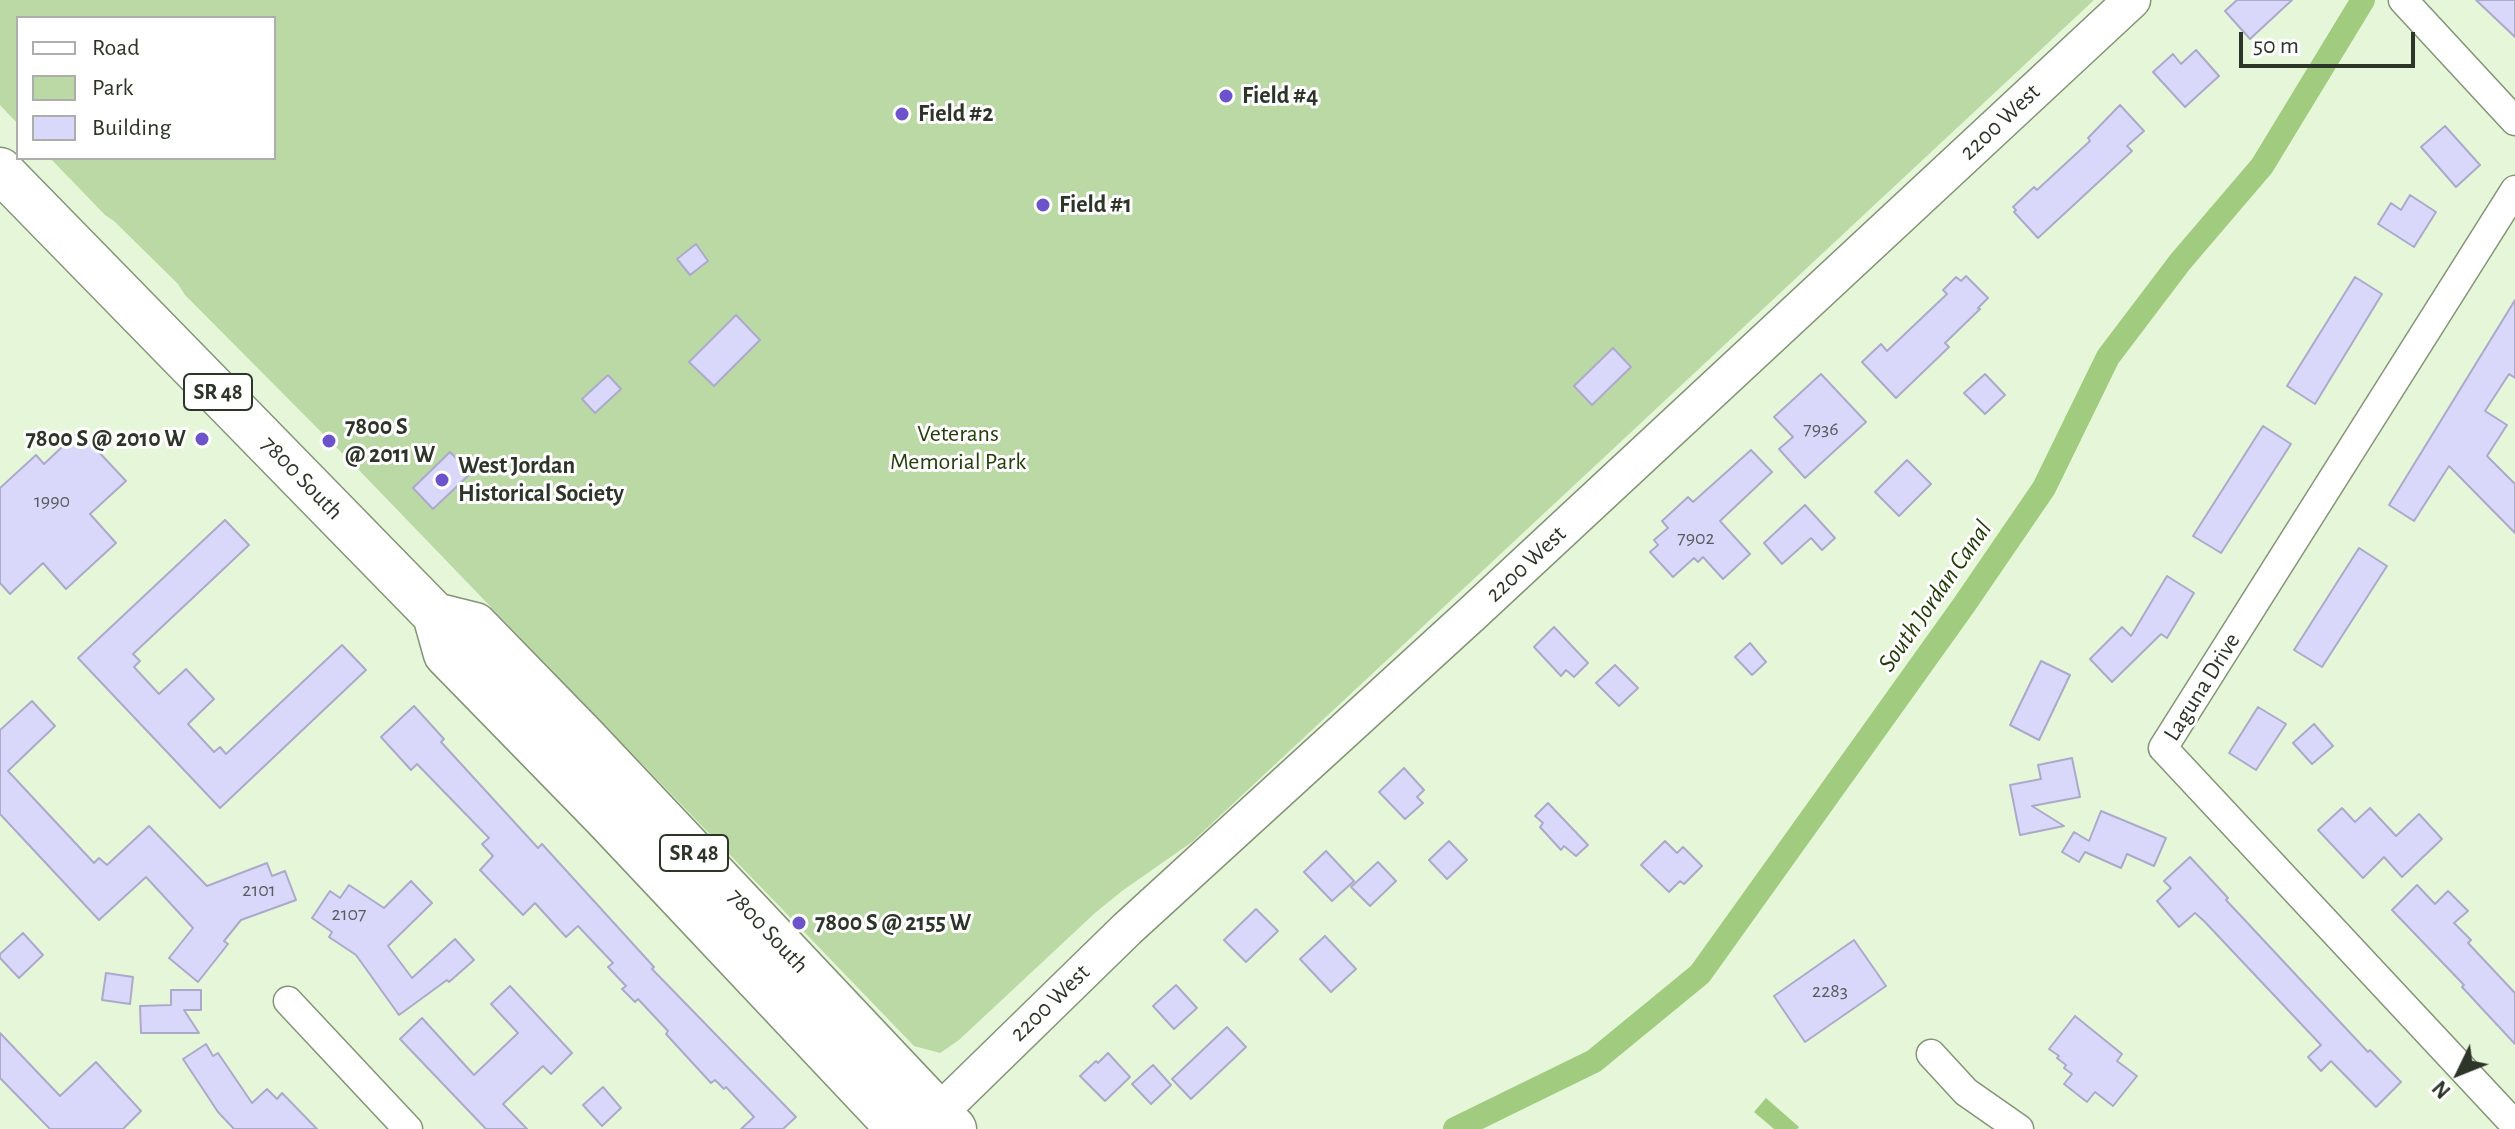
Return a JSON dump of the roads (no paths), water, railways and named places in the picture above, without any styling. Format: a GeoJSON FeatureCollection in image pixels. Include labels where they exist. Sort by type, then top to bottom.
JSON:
{"type":"FeatureCollection","features":[{"type":"Feature","properties":{"kind":"main road","name":"7800 South"},"geometry":{"type":"LineString","coordinates":[[0,170],[435,615],[446,654],[596,808],[929,1125]]}},
{"type":"Feature","properties":{"kind":"street","name":"2200 West"},"geometry":{"type":"LineString","coordinates":[[929,1125],[1127,929],[1474,612],[2132,0]]}},
{"type":"Feature","properties":{"kind":"street"},"geometry":{"type":"LineString","coordinates":[[2403,0],[2515,121]]}},
{"type":"Feature","properties":{"kind":"street","name":"Laguna Drive"},"geometry":{"type":"LineString","coordinates":[[2515,190],[2163,748],[2515,1125]]}},
{"type":"Feature","properties":{"kind":"street"},"geometry":{"type":"LineString","coordinates":[[288,1001],[408,1129]]}},
{"type":"Feature","properties":{"kind":"street"},"geometry":{"type":"LineString","coordinates":[[1931,1054],[1966,1092],[2019,1129]]}},
{"type":"Feature","properties":{"kind":"waterway","name":"South Jordan Canal"},"geometry":{"type":"LineString","coordinates":[[1455,1129],[1594,1061],[1700,974],[2044,488],[2108,357],[2180,262],[2262,166],[2363,0]]}},
{"type":"Feature","properties":{"kind":"place","name":"Field #4"},"geometry":{"type":"Point","coordinates":[1226,96]}},
{"type":"Feature","properties":{"kind":"place","name":"Field #2"},"geometry":{"type":"Point","coordinates":[902,114]}},
{"type":"Feature","properties":{"kind":"place","name":"Field #1"},"geometry":{"type":"Point","coordinates":[1043,205]}},
{"type":"Feature","properties":{"kind":"place","name":"7800 S @ 2010 W"},"geometry":{"type":"Point","coordinates":[202,439]}},
{"type":"Feature","properties":{"kind":"place","name":"7800 S @ 2011 W"},"geometry":{"type":"Point","coordinates":[329,441]}},
{"type":"Feature","properties":{"kind":"place","name":"West Jordan Historical Society"},"geometry":{"type":"Point","coordinates":[442,480]}},
{"type":"Feature","properties":{"kind":"place","name":"7800 S @ 2155 W"},"geometry":{"type":"Point","coordinates":[799,923]}},
{"type":"Feature","properties":{"kind":"park label","name":"Veterans Memorial Park"},"geometry":{"type":"Point","coordinates":[958,448]}}]}
